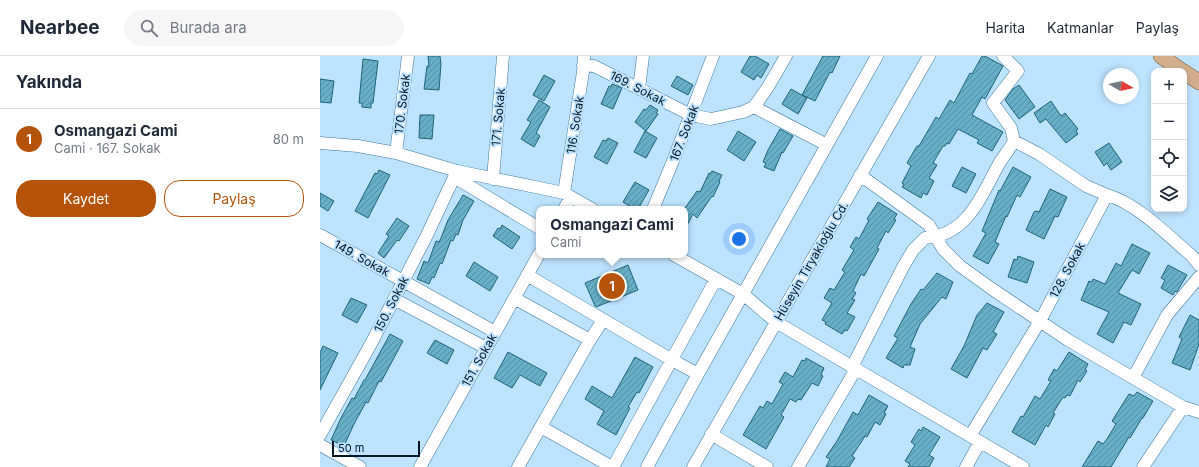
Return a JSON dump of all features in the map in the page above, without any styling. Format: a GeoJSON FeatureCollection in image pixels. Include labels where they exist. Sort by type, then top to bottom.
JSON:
{"type":"FeatureCollection","features":[{"type":"Feature","properties":{"kind":"main road"},"geometry":{"type":"LineString","coordinates":[[1161,56],[1178,68]]}},
{"type":"Feature","properties":{"kind":"main road"},"geometry":{"type":"LineString","coordinates":[[1187,74],[1199,82]]}},
{"type":"Feature","properties":{"kind":"street","name":"170. Sokak"},"geometry":{"type":"LineString","coordinates":[[396,153],[408,56]]}},
{"type":"Feature","properties":{"kind":"street","name":"171. Sokak"},"geometry":{"type":"LineString","coordinates":[[493,178],[503,56]]}},
{"type":"Feature","properties":{"kind":"street"},"geometry":{"type":"LineString","coordinates":[[639,89],[643,56]]}},
{"type":"Feature","properties":{"kind":"street","name":"167. Sokak"},"geometry":{"type":"LineString","coordinates":[[653,206],[691,115],[713,56]]}},
{"type":"Feature","properties":{"kind":"street"},"geometry":{"type":"LineString","coordinates":[[786,56],[772,81],[754,107],[827,145]]}},
{"type":"Feature","properties":{"kind":"street"},"geometry":{"type":"LineString","coordinates":[[647,467],[877,56]]}},
{"type":"Feature","properties":{"kind":"street","name":"Hüseyin Tiryakioğlu Cd."},"geometry":{"type":"LineString","coordinates":[[693,467],[929,56]]}},
{"type":"Feature","properties":{"kind":"street"},"geometry":{"type":"LineString","coordinates":[[798,467],[854,368],[906,261],[925,238],[936,237],[950,231],[970,215],[1014,142],[1011,128],[993,103],[1018,71],[1003,56]]}},
{"type":"Feature","properties":{"kind":"street","name":"169. Sokak"},"geometry":{"type":"LineString","coordinates":[[583,60],[691,115],[711,119],[743,112],[754,107]]}},
{"type":"Feature","properties":{"kind":"street","name":"116. Sokak"},"geometry":{"type":"LineString","coordinates":[[567,195],[583,60]]}},
{"type":"Feature","properties":{"kind":"street"},"geometry":{"type":"LineString","coordinates":[[1014,142],[1039,154],[1086,186],[1117,198],[1130,205],[1192,256],[1199,265]]}},
{"type":"Feature","properties":{"kind":"street"},"geometry":{"type":"LineString","coordinates":[[320,143],[358,146],[396,153],[456,174],[493,178],[567,195],[587,206]]}},
{"type":"Feature","properties":{"kind":"street"},"geometry":{"type":"LineString","coordinates":[[456,174],[536,226]]}},
{"type":"Feature","properties":{"kind":"street","name":"150. Sokak"},"geometry":{"type":"LineString","coordinates":[[320,434],[372,342],[456,174]]}},
{"type":"Feature","properties":{"kind":"street"},"geometry":{"type":"LineString","coordinates":[[860,175],[929,225],[944,249],[960,266],[992,289],[1068,340],[1182,407],[1199,412]]}},
{"type":"Feature","properties":{"kind":"street","name":"128. Sokak"},"geometry":{"type":"LineString","coordinates":[[966,467],[975,439],[1040,321],[1107,194]]}},
{"type":"Feature","properties":{"kind":"street"},"geometry":{"type":"LineString","coordinates":[[565,206],[567,195]]}},
{"type":"Feature","properties":{"kind":"street","name":"149. Sokak"},"geometry":{"type":"LineString","coordinates":[[320,235],[495,332]]}},
{"type":"Feature","properties":{"kind":"street","name":"151. Sokak"},"geometry":{"type":"LineString","coordinates":[[420,467],[537,258]]}},
{"type":"Feature","properties":{"kind":"street"},"geometry":{"type":"LineString","coordinates":[[679,258],[743,294],[776,322],[1023,467]]}},
{"type":"Feature","properties":{"kind":"street"},"geometry":{"type":"LineString","coordinates":[[527,275],[698,374]]}},
{"type":"Feature","properties":{"kind":"street"},"geometry":{"type":"LineString","coordinates":[[1133,378],[1167,315],[1199,277]]}},
{"type":"Feature","properties":{"kind":"street"},"geometry":{"type":"LineString","coordinates":[[541,427],[612,467],[716,279]]}},
{"type":"Feature","properties":{"kind":"street"},"geometry":{"type":"LineString","coordinates":[[514,298],[590,340]]}},
{"type":"Feature","properties":{"kind":"street"},"geometry":{"type":"LineString","coordinates":[[394,299],[486,348]]}},
{"type":"Feature","properties":{"kind":"street"},"geometry":{"type":"LineString","coordinates":[[518,467],[590,340],[603,320]]}},
{"type":"Feature","properties":{"kind":"street"},"geometry":{"type":"LineString","coordinates":[[1143,467],[1182,407]]}},
{"type":"Feature","properties":{"kind":"street"},"geometry":{"type":"LineString","coordinates":[[712,434],[767,467]]}},
{"type":"Feature","properties":{"kind":"street"},"geometry":{"type":"LineString","coordinates":[[320,445],[360,467]]}},
{"type":"Feature","properties":{"kind":"building"},"geometry":{"type":"Polygon","coordinates":[[[428,56],[440,56],[441,64],[439,90],[424,89],[427,66],[429,66],[428,56]]]}},
{"type":"Feature","properties":{"kind":"building"},"geometry":{"type":"Polygon","coordinates":[[[750,56],[755,56],[769,64],[761,78],[757,75],[754,80],[741,72],[750,56]]]}},
{"type":"Feature","properties":{"kind":"building"},"geometry":{"type":"Polygon","coordinates":[[[823,56],[840,56],[832,73],[830,72],[815,101],[802,95],[823,56]]]}},
{"type":"Feature","properties":{"kind":"building"},"geometry":{"type":"Polygon","coordinates":[[[982,56],[985,56],[1003,66],[985,99],[982,97],[972,115],[1003,132],[992,151],[977,143],[979,140],[958,129],[949,144],[947,143],[943,146],[933,163],[937,165],[929,178],[934,181],[927,195],[923,193],[921,198],[902,187],[904,184],[902,183],[911,166],[907,163],[936,117],[939,119],[950,100],[954,103],[970,73],[972,74],[982,56]]]}},
{"type":"Feature","properties":{"kind":"building"},"geometry":{"type":"Polygon","coordinates":[[[363,59],[378,61],[373,103],[371,103],[371,108],[362,107],[362,103],[359,103],[363,59]]]}},
{"type":"Feature","properties":{"kind":"building"},"geometry":{"type":"Polygon","coordinates":[[[544,75],[555,81],[544,101],[533,95],[544,75]]]}},
{"type":"Feature","properties":{"kind":"building"},"geometry":{"type":"Polygon","coordinates":[[[677,76],[693,85],[688,95],[671,86],[677,76]]]}},
{"type":"Feature","properties":{"kind":"building"},"geometry":{"type":"Polygon","coordinates":[[[320,79],[334,81],[331,103],[320,102],[320,79]]]}},
{"type":"Feature","properties":{"kind":"building"},"geometry":{"type":"Polygon","coordinates":[[[612,84],[622,88],[613,109],[601,104],[609,86],[611,87],[612,84]]]}},
{"type":"Feature","properties":{"kind":"building"},"geometry":{"type":"Polygon","coordinates":[[[1019,85],[1035,107],[1019,119],[1005,100],[1013,89],[1019,85]]]}},
{"type":"Feature","properties":{"kind":"building"},"geometry":{"type":"Polygon","coordinates":[[[791,89],[807,98],[798,114],[782,104],[791,89]]]}},
{"type":"Feature","properties":{"kind":"building"},"geometry":{"type":"Polygon","coordinates":[[[539,100],[550,107],[536,133],[540,136],[534,147],[521,139],[531,122],[527,120],[539,100]]]}},
{"type":"Feature","properties":{"kind":"building"},"geometry":{"type":"Polygon","coordinates":[[[1051,101],[1061,116],[1065,113],[1078,129],[1076,131],[1078,134],[1066,143],[1046,119],[1040,123],[1034,113],[1051,101]]]}},
{"type":"Feature","properties":{"kind":"building"},"geometry":{"type":"Polygon","coordinates":[[[650,105],[658,110],[656,113],[658,114],[646,131],[635,122],[644,109],[646,110],[650,105]]]}},
{"type":"Feature","properties":{"kind":"building"},"geometry":{"type":"Polygon","coordinates":[[[420,115],[434,115],[432,139],[419,138],[420,115]]]}},
{"type":"Feature","properties":{"kind":"building"},"geometry":{"type":"Polygon","coordinates":[[[780,129],[793,136],[783,153],[782,152],[774,171],[764,167],[766,163],[763,162],[780,129]]]}},
{"type":"Feature","properties":{"kind":"building"},"geometry":{"type":"Polygon","coordinates":[[[645,131],[657,138],[646,158],[634,152],[645,131]]]}},
{"type":"Feature","properties":{"kind":"building"},"geometry":{"type":"Polygon","coordinates":[[[738,131],[756,142],[744,161],[727,150],[738,131]]]}},
{"type":"Feature","properties":{"kind":"building"},"geometry":{"type":"Polygon","coordinates":[[[608,138],[618,143],[607,164],[594,157],[603,140],[606,141],[608,138]]]}},
{"type":"Feature","properties":{"kind":"building"},"geometry":{"type":"Polygon","coordinates":[[[1109,143],[1122,162],[1111,170],[1107,163],[1104,166],[1095,152],[1109,143]]]}},
{"type":"Feature","properties":{"kind":"building"},"geometry":{"type":"Polygon","coordinates":[[[962,167],[976,174],[966,193],[952,186],[962,167]]]}},
{"type":"Feature","properties":{"kind":"building"},"geometry":{"type":"Polygon","coordinates":[[[1013,167],[1031,177],[1020,197],[1017,195],[1007,217],[1006,216],[995,242],[999,244],[988,264],[973,256],[986,233],[982,231],[999,190],[1000,191],[1013,167]]]}},
{"type":"Feature","properties":{"kind":"building"},"geometry":{"type":"Polygon","coordinates":[[[379,170],[390,175],[368,218],[355,211],[375,173],[377,174],[379,170]]]}},
{"type":"Feature","properties":{"kind":"building"},"geometry":{"type":"Polygon","coordinates":[[[712,171],[722,175],[719,181],[720,182],[713,197],[712,196],[697,218],[693,214],[688,223],[688,206],[686,206],[697,191],[700,192],[709,173],[710,174],[712,171]]]}},
{"type":"Feature","properties":{"kind":"building"},"geometry":{"type":"Polygon","coordinates":[[[635,182],[649,190],[640,206],[630,206],[623,202],[635,182]]]}},
{"type":"Feature","properties":{"kind":"building"},"geometry":{"type":"Polygon","coordinates":[[[1050,189],[1067,197],[1058,217],[1055,216],[1044,239],[1026,230],[1034,212],[1039,212],[1050,189]]]}},
{"type":"Feature","properties":{"kind":"building"},"geometry":{"type":"Polygon","coordinates":[[[320,193],[334,201],[328,211],[320,206],[320,193]]]}},
{"type":"Feature","properties":{"kind":"building"},"geometry":{"type":"Polygon","coordinates":[[[463,195],[474,201],[463,220],[458,235],[456,234],[453,241],[451,240],[442,264],[440,263],[434,278],[432,277],[429,284],[417,279],[424,261],[428,263],[436,241],[439,242],[448,220],[463,195]]]}},
{"type":"Feature","properties":{"kind":"building"},"geometry":{"type":"Polygon","coordinates":[[[878,202],[897,214],[894,219],[896,220],[888,233],[886,231],[877,248],[879,249],[864,276],[861,274],[853,291],[856,293],[852,299],[855,300],[847,313],[855,317],[847,331],[845,330],[842,334],[825,324],[826,322],[822,320],[832,303],[824,298],[830,288],[834,290],[845,272],[842,270],[854,250],[850,247],[856,237],[859,239],[869,220],[867,219],[878,202]]]}},
{"type":"Feature","properties":{"kind":"building"},"geometry":{"type":"Polygon","coordinates":[[[397,218],[409,226],[399,241],[397,240],[384,258],[378,253],[389,236],[386,234],[397,218]]]}},
{"type":"Feature","properties":{"kind":"building"},"geometry":{"type":"Polygon","coordinates":[[[502,225],[520,237],[512,249],[493,236],[502,225]]]}},
{"type":"Feature","properties":{"kind":"building"},"geometry":{"type":"Polygon","coordinates":[[[1132,244],[1150,253],[1139,274],[1132,270],[1118,293],[1141,304],[1131,325],[1124,322],[1113,343],[1097,334],[1109,312],[1081,300],[1089,281],[1092,282],[1093,279],[1105,284],[1116,263],[1121,266],[1132,244]]]}},
{"type":"Feature","properties":{"kind":"building"},"geometry":{"type":"Polygon","coordinates":[[[1018,256],[1034,262],[1027,283],[1008,277],[1014,259],[1017,260],[1018,256]]]}},
{"type":"Feature","properties":{"kind":"building"},"geometry":{"type":"Polygon","coordinates":[[[474,262],[498,277],[490,291],[466,276],[474,262]]]}},
{"type":"Feature","properties":{"kind":"building"},"geometry":{"type":"Polygon","coordinates":[[[628,265],[638,290],[596,307],[585,283],[628,265]]]}},
{"type":"Feature","properties":{"kind":"building"},"geometry":{"type":"Polygon","coordinates":[[[1168,265],[1187,275],[1177,292],[1175,291],[1173,295],[1161,288],[1165,280],[1161,278],[1168,265]]]}},
{"type":"Feature","properties":{"kind":"building"},"geometry":{"type":"Polygon","coordinates":[[[937,273],[953,282],[946,299],[942,297],[920,324],[910,347],[915,349],[910,365],[904,365],[903,368],[886,358],[898,338],[894,336],[911,304],[921,289],[923,290],[937,273]]]}},
{"type":"Feature","properties":{"kind":"building"},"geometry":{"type":"Polygon","coordinates":[[[351,298],[367,305],[357,323],[342,315],[351,298]]]}},
{"type":"Feature","properties":{"kind":"building"},"geometry":{"type":"Polygon","coordinates":[[[987,303],[1004,312],[993,332],[997,334],[987,350],[983,348],[967,378],[951,369],[964,346],[977,315],[987,303]]]}},
{"type":"Feature","properties":{"kind":"building"},"geometry":{"type":"Polygon","coordinates":[[[1190,315],[1199,320],[1199,344],[1190,370],[1172,363],[1182,339],[1179,337],[1190,315]]]}},
{"type":"Feature","properties":{"kind":"building"},"geometry":{"type":"Polygon","coordinates":[[[390,334],[403,341],[381,382],[379,381],[368,403],[366,402],[344,446],[331,440],[352,398],[354,399],[390,334]]]}},
{"type":"Feature","properties":{"kind":"building"},"geometry":{"type":"Polygon","coordinates":[[[435,340],[454,350],[447,364],[427,353],[435,340]]]}},
{"type":"Feature","properties":{"kind":"building"},"geometry":{"type":"Polygon","coordinates":[[[323,346],[338,353],[320,390],[320,353],[323,346]]]}},
{"type":"Feature","properties":{"kind":"building"},"geometry":{"type":"Polygon","coordinates":[[[508,352],[547,373],[540,386],[520,375],[512,388],[494,378],[508,352]]]}},
{"type":"Feature","properties":{"kind":"building"},"geometry":{"type":"Polygon","coordinates":[[[1069,352],[1088,364],[1085,370],[1087,371],[1080,382],[1078,380],[1070,396],[1067,395],[1065,398],[1063,397],[1053,413],[1055,414],[1048,427],[1046,425],[1035,445],[1012,432],[1035,396],[1040,399],[1051,381],[1048,380],[1054,369],[1057,371],[1069,352]]]}},
{"type":"Feature","properties":{"kind":"building"},"geometry":{"type":"Polygon","coordinates":[[[635,357],[653,367],[639,393],[637,392],[628,407],[630,408],[616,435],[597,424],[604,411],[585,399],[592,386],[612,398],[635,357]]]}},
{"type":"Feature","properties":{"kind":"building"},"geometry":{"type":"Polygon","coordinates":[[[806,358],[824,368],[821,375],[823,376],[818,386],[812,383],[801,400],[798,399],[796,402],[790,399],[781,415],[784,417],[766,449],[743,435],[760,406],[763,408],[767,401],[772,404],[783,384],[779,382],[785,372],[793,377],[802,360],[805,361],[806,358]]]}},
{"type":"Feature","properties":{"kind":"building"},"geometry":{"type":"Polygon","coordinates":[[[1137,392],[1153,401],[1111,467],[1082,467],[1098,441],[1103,444],[1107,439],[1116,424],[1112,421],[1129,394],[1134,396],[1137,392]]]}},
{"type":"Feature","properties":{"kind":"building"},"geometry":{"type":"Polygon","coordinates":[[[869,395],[888,406],[884,413],[886,414],[880,425],[875,422],[867,437],[865,436],[852,456],[855,458],[849,467],[826,467],[830,459],[826,457],[837,441],[853,412],[858,415],[869,395]]]}},
{"type":"Feature","properties":{"kind":"building"},"geometry":{"type":"Polygon","coordinates":[[[923,427],[940,437],[929,455],[934,458],[929,467],[908,467],[910,464],[905,461],[915,445],[911,442],[919,429],[921,431],[923,427]]]}},
{"type":"Feature","properties":{"kind":"place","name":"Osmangazi Cami"},"geometry":{"type":"Point","coordinates":[612,286]}}]}
